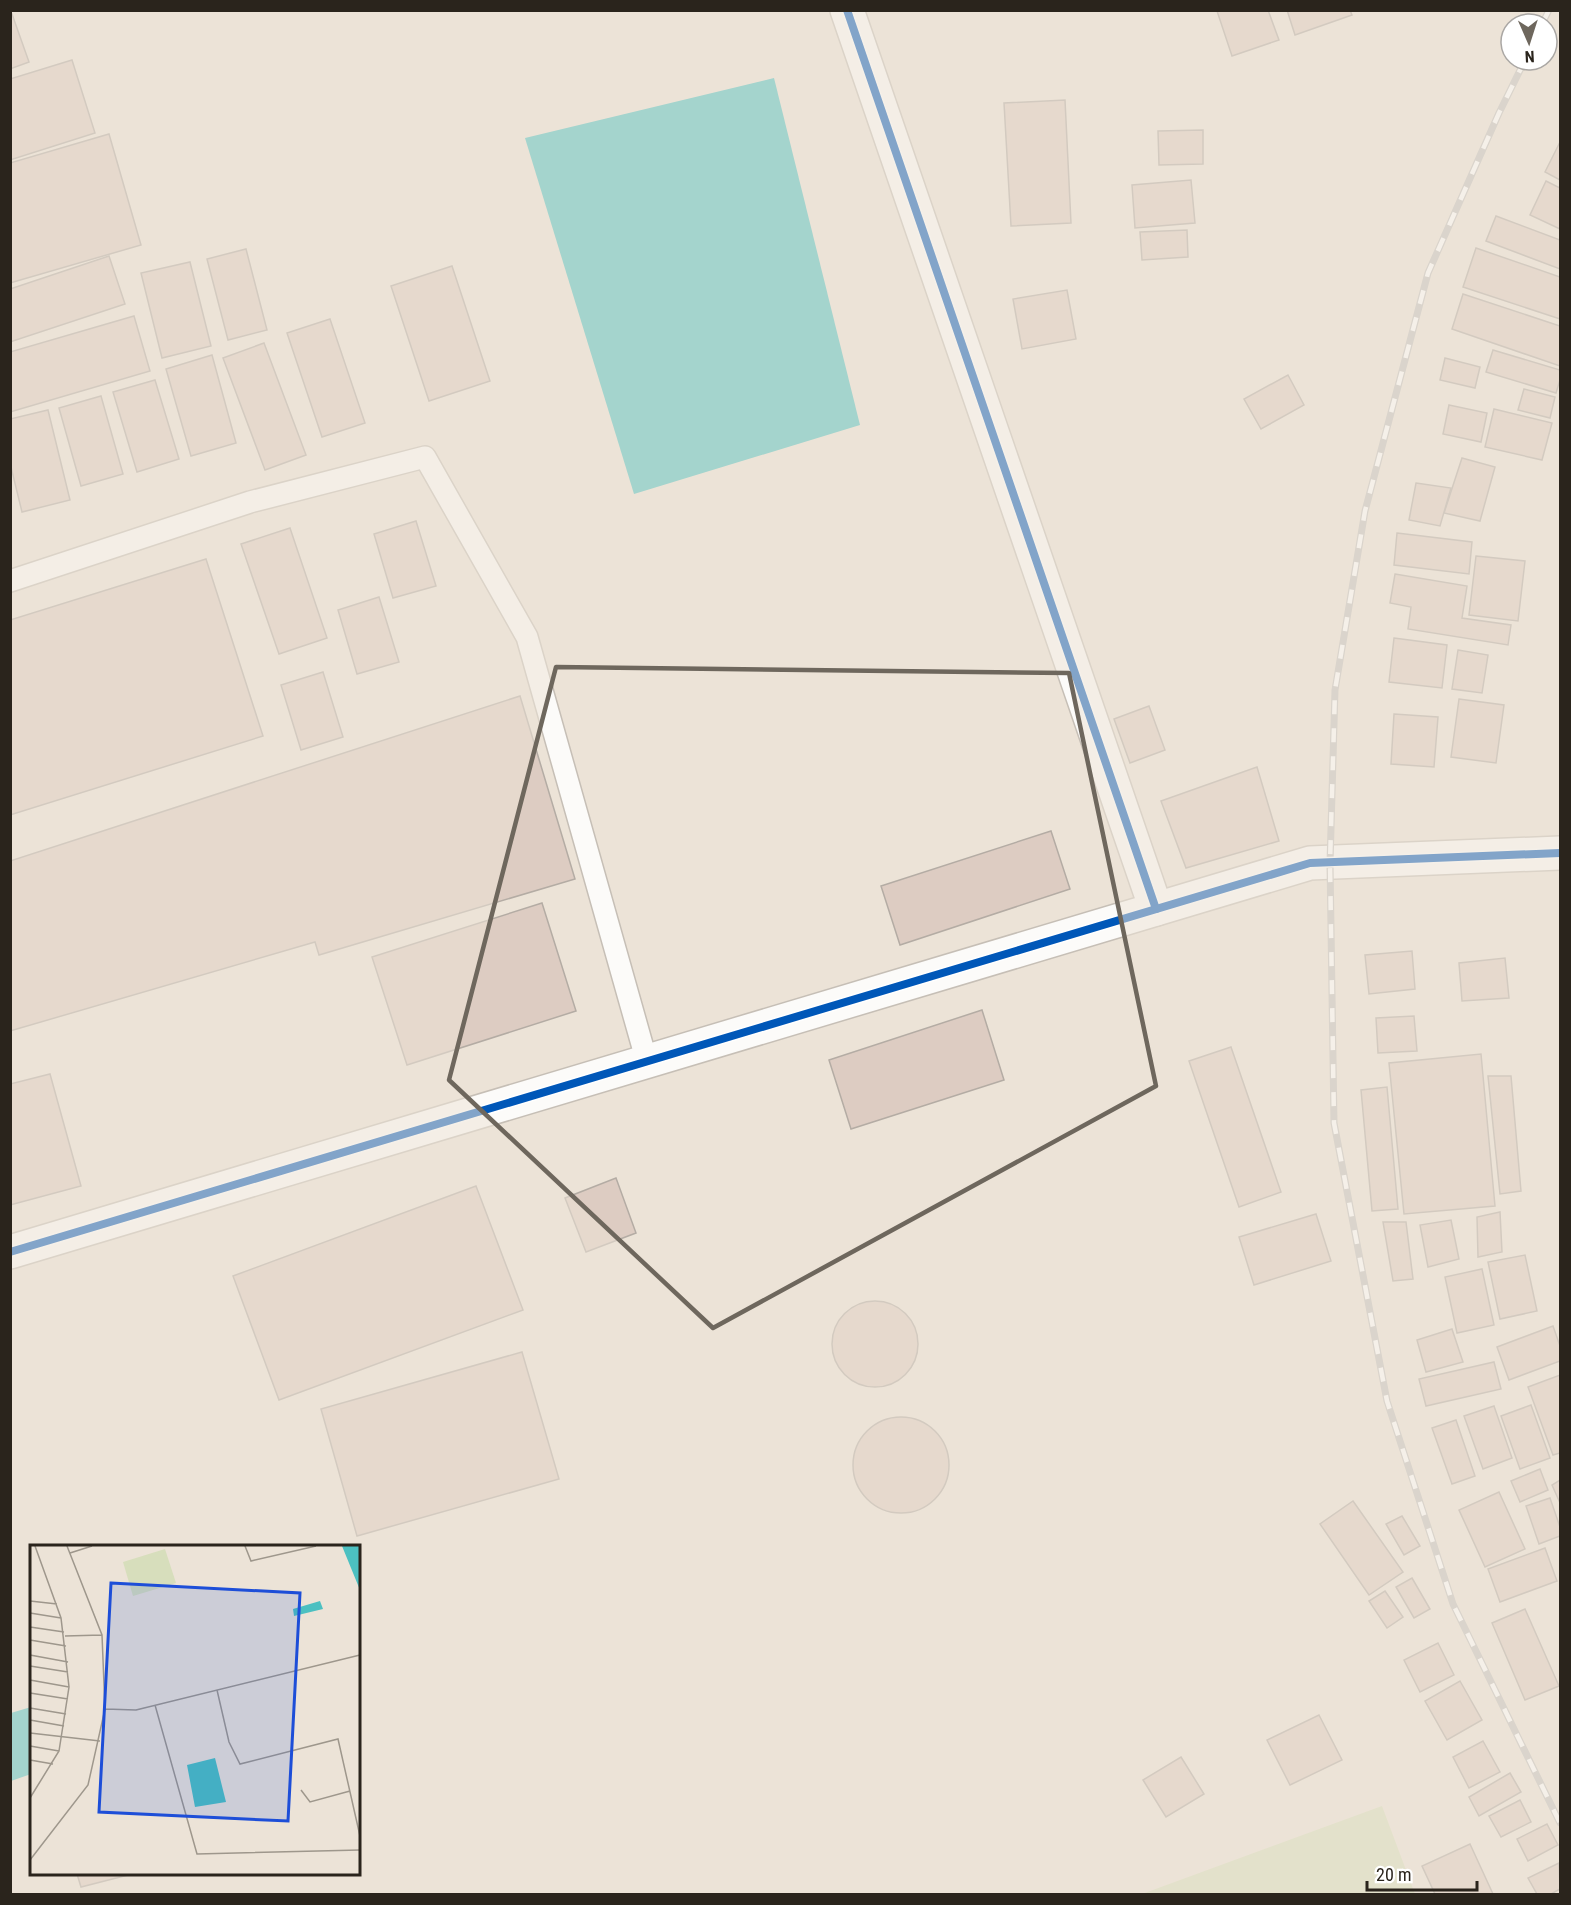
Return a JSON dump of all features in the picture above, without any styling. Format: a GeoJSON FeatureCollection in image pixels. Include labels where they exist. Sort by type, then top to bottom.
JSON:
{"type":"FeatureCollection","features":[{"type":"Feature","properties":{"kind":"street"},"geometry":{"type":"LineString","coordinates":[[846,10],[1156,909]]}},
{"type":"Feature","properties":{"kind":"street"},"geometry":{"type":"LineString","coordinates":[[10,1252],[1310,863],[1560,853]]}},
{"type":"Feature","properties":{"kind":"lane"},"geometry":{"type":"LineString","coordinates":[[10,581],[250,502],[425,457],[527,637],[647,1062]]}},
{"type":"Feature","properties":{"kind":"highlighted area"},"geometry":{"type":"Polygon","coordinates":[[[556,667],[1069,673],[1156,1086],[713,1328],[449,1080],[556,667]]]}},
{"type":"Feature","properties":{"kind":"green space"},"geometry":{"type":"Polygon","coordinates":[[[1382,1806],[1415,1894],[1142,1894],[1382,1806]]]}},
{"type":"Feature","properties":{"kind":"water"},"geometry":{"type":"Polygon","coordinates":[[[774,78],[860,425],[634,494],[525,138],[774,78]]]}},
{"type":"Feature","properties":{"kind":"water"},"geometry":{"type":"Polygon","coordinates":[[[30,1707],[30,1774],[11,1781],[11,1713],[30,1707]]]}},
{"type":"Feature","properties":{"kind":"building"},"geometry":{"type":"Polygon","coordinates":[[[1268,10],[1279,40],[1232,56],[1217,11],[1268,10]]]}},
{"type":"Feature","properties":{"kind":"building"},"geometry":{"type":"Polygon","coordinates":[[[1287,10],[1350,10],[1352,15],[1295,35],[1287,10]]]}},
{"type":"Feature","properties":{"kind":"building"},"geometry":{"type":"Polygon","coordinates":[[[12,14],[29,62],[10,69],[10,15],[12,14]]]}},
{"type":"Feature","properties":{"kind":"building"},"geometry":{"type":"Polygon","coordinates":[[[72,60],[95,133],[10,160],[10,79],[72,60]]]}},
{"type":"Feature","properties":{"kind":"building"},"geometry":{"type":"Polygon","coordinates":[[[1065,100],[1071,223],[1011,226],[1004,103],[1065,100]]]}},
{"type":"Feature","properties":{"kind":"building"},"geometry":{"type":"Polygon","coordinates":[[[1203,130],[1203,164],[1159,165],[1158,131],[1203,130]]]}},
{"type":"Feature","properties":{"kind":"building"},"geometry":{"type":"Polygon","coordinates":[[[109,134],[141,245],[10,283],[10,163],[109,134]]]}},
{"type":"Feature","properties":{"kind":"building"},"geometry":{"type":"Polygon","coordinates":[[[1560,142],[1560,180],[1545,172],[1560,142]]]}},
{"type":"Feature","properties":{"kind":"building"},"geometry":{"type":"Polygon","coordinates":[[[1191,180],[1195,223],[1135,228],[1132,185],[1191,180]]]}},
{"type":"Feature","properties":{"kind":"building"},"geometry":{"type":"Polygon","coordinates":[[[1546,181],[1560,188],[1560,229],[1530,215],[1546,181]]]}},
{"type":"Feature","properties":{"kind":"building"},"geometry":{"type":"Polygon","coordinates":[[[1496,216],[1560,240],[1560,269],[1486,241],[1496,216]]]}},
{"type":"Feature","properties":{"kind":"building"},"geometry":{"type":"Polygon","coordinates":[[[1187,230],[1188,257],[1142,260],[1140,232],[1187,230]]]}},
{"type":"Feature","properties":{"kind":"building"},"geometry":{"type":"Polygon","coordinates":[[[1476,248],[1560,277],[1560,319],[1463,287],[1476,248]]]}},
{"type":"Feature","properties":{"kind":"building"},"geometry":{"type":"Polygon","coordinates":[[[246,249],[267,330],[228,340],[207,259],[246,249]]]}},
{"type":"Feature","properties":{"kind":"building"},"geometry":{"type":"Polygon","coordinates":[[[109,256],[125,304],[10,342],[10,289],[109,256]]]}},
{"type":"Feature","properties":{"kind":"building"},"geometry":{"type":"Polygon","coordinates":[[[190,262],[211,346],[162,358],[141,273],[190,262]]]}},
{"type":"Feature","properties":{"kind":"building"},"geometry":{"type":"Polygon","coordinates":[[[452,266],[490,381],[429,401],[391,286],[452,266]]]}},
{"type":"Feature","properties":{"kind":"building"},"geometry":{"type":"Polygon","coordinates":[[[1067,290],[1076,339],[1022,349],[1013,299],[1067,290]]]}},
{"type":"Feature","properties":{"kind":"building"},"geometry":{"type":"Polygon","coordinates":[[[1463,294],[1560,326],[1560,366],[1452,329],[1463,294]]]}},
{"type":"Feature","properties":{"kind":"building"},"geometry":{"type":"Polygon","coordinates":[[[134,316],[150,371],[10,412],[10,352],[134,316]]]}},
{"type":"Feature","properties":{"kind":"building"},"geometry":{"type":"Polygon","coordinates":[[[330,319],[365,423],[322,437],[287,333],[330,319]]]}},
{"type":"Feature","properties":{"kind":"building"},"geometry":{"type":"Polygon","coordinates":[[[264,343],[306,455],[265,470],[223,358],[264,343]]]}},
{"type":"Feature","properties":{"kind":"building"},"geometry":{"type":"Polygon","coordinates":[[[1493,350],[1560,370],[1556,393],[1486,372],[1493,350]]]}},
{"type":"Feature","properties":{"kind":"building"},"geometry":{"type":"Polygon","coordinates":[[[212,355],[236,443],[191,456],[166,369],[212,355]]]}},
{"type":"Feature","properties":{"kind":"building"},"geometry":{"type":"Polygon","coordinates":[[[1445,358],[1480,367],[1475,388],[1440,380],[1445,358]]]}},
{"type":"Feature","properties":{"kind":"building"},"geometry":{"type":"Polygon","coordinates":[[[1288,375],[1304,405],[1261,429],[1244,399],[1288,375]]]}},
{"type":"Feature","properties":{"kind":"building"},"geometry":{"type":"Polygon","coordinates":[[[155,380],[179,459],[137,472],[113,392],[155,380]]]}},
{"type":"Feature","properties":{"kind":"building"},"geometry":{"type":"Polygon","coordinates":[[[1524,389],[1555,397],[1550,418],[1518,410],[1524,389]]]}},
{"type":"Feature","properties":{"kind":"building"},"geometry":{"type":"Polygon","coordinates":[[[101,396],[123,474],[81,486],[59,408],[101,396]]]}},
{"type":"Feature","properties":{"kind":"building"},"geometry":{"type":"Polygon","coordinates":[[[1449,405],[1487,413],[1481,442],[1443,434],[1449,405]]]}},
{"type":"Feature","properties":{"kind":"building"},"geometry":{"type":"Polygon","coordinates":[[[1494,409],[1552,423],[1542,460],[1485,447],[1494,409]]]}},
{"type":"Feature","properties":{"kind":"building"},"geometry":{"type":"Polygon","coordinates":[[[48,410],[70,500],[22,512],[10,463],[10,419],[48,410]]]}},
{"type":"Feature","properties":{"kind":"building"},"geometry":{"type":"Polygon","coordinates":[[[1462,458],[1495,467],[1480,521],[1444,513],[1462,458]]]}},
{"type":"Feature","properties":{"kind":"building"},"geometry":{"type":"Polygon","coordinates":[[[1416,483],[1451,488],[1440,526],[1409,520],[1416,483]]]}},
{"type":"Feature","properties":{"kind":"building"},"geometry":{"type":"Polygon","coordinates":[[[416,521],[436,586],[393,598],[374,534],[416,521]]]}},
{"type":"Feature","properties":{"kind":"building"},"geometry":{"type":"Polygon","coordinates":[[[290,528],[327,638],[279,654],[241,544],[290,528]]]}},
{"type":"Feature","properties":{"kind":"building"},"geometry":{"type":"Polygon","coordinates":[[[1397,533],[1472,542],[1469,574],[1394,565],[1397,533]]]}},
{"type":"Feature","properties":{"kind":"building"},"geometry":{"type":"Polygon","coordinates":[[[1476,556],[1525,561],[1518,621],[1469,615],[1476,556]]]}},
{"type":"Feature","properties":{"kind":"building"},"geometry":{"type":"Polygon","coordinates":[[[206,559],[263,736],[10,815],[10,620],[206,559]]]}},
{"type":"Feature","properties":{"kind":"building"},"geometry":{"type":"Polygon","coordinates":[[[1395,574],[1467,586],[1462,618],[1511,625],[1508,645],[1408,629],[1411,607],[1390,603],[1395,574]]]}},
{"type":"Feature","properties":{"kind":"building"},"geometry":{"type":"Polygon","coordinates":[[[379,597],[399,662],[357,674],[338,610],[379,597]]]}},
{"type":"Feature","properties":{"kind":"building"},"geometry":{"type":"Polygon","coordinates":[[[1394,638],[1447,645],[1442,688],[1389,682],[1394,638]]]}},
{"type":"Feature","properties":{"kind":"building"},"geometry":{"type":"Polygon","coordinates":[[[1458,650],[1488,655],[1482,693],[1452,689],[1458,650]]]}},
{"type":"Feature","properties":{"kind":"building"},"geometry":{"type":"Polygon","coordinates":[[[323,672],[343,737],[301,750],[281,685],[323,672]]]}},
{"type":"Feature","properties":{"kind":"building"},"geometry":{"type":"Polygon","coordinates":[[[520,696],[575,879],[319,955],[315,942],[10,1031],[10,861],[520,696]]]}},
{"type":"Feature","properties":{"kind":"building"},"geometry":{"type":"Polygon","coordinates":[[[1459,699],[1504,705],[1496,763],[1451,757],[1459,699]]]}},
{"type":"Feature","properties":{"kind":"building"},"geometry":{"type":"Polygon","coordinates":[[[1149,706],[1165,750],[1130,763],[1114,719],[1149,706]]]}},
{"type":"Feature","properties":{"kind":"building"},"geometry":{"type":"Polygon","coordinates":[[[1394,714],[1438,717],[1434,767],[1391,764],[1394,714]]]}},
{"type":"Feature","properties":{"kind":"building"},"geometry":{"type":"Polygon","coordinates":[[[1257,767],[1279,841],[1186,868],[1161,801],[1257,767]]]}},
{"type":"Feature","properties":{"kind":"building"},"geometry":{"type":"Polygon","coordinates":[[[1051,831],[1070,889],[900,945],[881,886],[1051,831]]]}},
{"type":"Feature","properties":{"kind":"building"},"geometry":{"type":"Polygon","coordinates":[[[542,903],[576,1011],[407,1065],[372,957],[542,903]]]}},
{"type":"Feature","properties":{"kind":"building"},"geometry":{"type":"Polygon","coordinates":[[[1412,951],[1415,989],[1369,994],[1365,955],[1412,951]]]}},
{"type":"Feature","properties":{"kind":"building"},"geometry":{"type":"Polygon","coordinates":[[[1505,958],[1509,998],[1462,1001],[1459,963],[1505,958]]]}},
{"type":"Feature","properties":{"kind":"building"},"geometry":{"type":"Polygon","coordinates":[[[982,1010],[1004,1080],[851,1129],[829,1060],[982,1010]]]}},
{"type":"Feature","properties":{"kind":"building"},"geometry":{"type":"Polygon","coordinates":[[[1414,1016],[1417,1051],[1378,1053],[1376,1018],[1414,1016]]]}},
{"type":"Feature","properties":{"kind":"building"},"geometry":{"type":"Polygon","coordinates":[[[1231,1047],[1281,1192],[1239,1207],[1189,1061],[1231,1047]]]}},
{"type":"Feature","properties":{"kind":"building"},"geometry":{"type":"Polygon","coordinates":[[[1481,1054],[1495,1206],[1404,1214],[1389,1063],[1481,1054]]]}},
{"type":"Feature","properties":{"kind":"building"},"geometry":{"type":"Polygon","coordinates":[[[50,1074],[81,1186],[10,1205],[10,1084],[50,1074]]]}},
{"type":"Feature","properties":{"kind":"building"},"geometry":{"type":"Polygon","coordinates":[[[1488,1076],[1511,1076],[1521,1191],[1500,1194],[1488,1076]]]}},
{"type":"Feature","properties":{"kind":"building"},"geometry":{"type":"Polygon","coordinates":[[[1387,1087],[1398,1209],[1372,1211],[1361,1090],[1387,1087]]]}},
{"type":"Feature","properties":{"kind":"building"},"geometry":{"type":"Polygon","coordinates":[[[616,1178],[636,1233],[586,1252],[565,1198],[616,1178]]]}},
{"type":"Feature","properties":{"kind":"building"},"geometry":{"type":"Polygon","coordinates":[[[476,1186],[523,1310],[279,1400],[233,1276],[476,1186]]]}},
{"type":"Feature","properties":{"kind":"building"},"geometry":{"type":"Polygon","coordinates":[[[1500,1212],[1502,1252],[1478,1257],[1477,1217],[1500,1212]]]}},
{"type":"Feature","properties":{"kind":"building"},"geometry":{"type":"Polygon","coordinates":[[[1316,1214],[1331,1261],[1254,1285],[1239,1237],[1316,1214]]]}},
{"type":"Feature","properties":{"kind":"building"},"geometry":{"type":"Polygon","coordinates":[[[1451,1220],[1459,1259],[1428,1267],[1420,1225],[1451,1220]]]}},
{"type":"Feature","properties":{"kind":"building"},"geometry":{"type":"Polygon","coordinates":[[[1383,1222],[1406,1222],[1413,1279],[1393,1281],[1383,1222]]]}},
{"type":"Feature","properties":{"kind":"building"},"geometry":{"type":"Polygon","coordinates":[[[1525,1255],[1537,1311],[1500,1319],[1488,1262],[1525,1255]]]}},
{"type":"Feature","properties":{"kind":"building"},"geometry":{"type":"Polygon","coordinates":[[[1482,1269],[1494,1325],[1457,1333],[1445,1277],[1482,1269]]]}},
{"type":"Feature","properties":{"kind":"building"},"geometry":{"type":"Polygon","coordinates":[[[875,1301],[899,1308],[911,1320],[918,1344],[911,1368],[899,1380],[875,1387],[851,1380],[839,1368],[832,1344],[839,1320],[851,1308],[875,1301]]]}},
{"type":"Feature","properties":{"kind":"building"},"geometry":{"type":"Polygon","coordinates":[[[1553,1326],[1560,1346],[1560,1361],[1509,1380],[1497,1347],[1553,1326]]]}},
{"type":"Feature","properties":{"kind":"building"},"geometry":{"type":"Polygon","coordinates":[[[1452,1329],[1463,1362],[1426,1372],[1417,1340],[1452,1329]]]}},
{"type":"Feature","properties":{"kind":"building"},"geometry":{"type":"Polygon","coordinates":[[[522,1352],[559,1479],[357,1536],[321,1409],[522,1352]]]}},
{"type":"Feature","properties":{"kind":"building"},"geometry":{"type":"Polygon","coordinates":[[[1494,1362],[1501,1389],[1426,1406],[1419,1379],[1494,1362]]]}},
{"type":"Feature","properties":{"kind":"building"},"geometry":{"type":"Polygon","coordinates":[[[1560,1375],[1560,1453],[1553,1455],[1528,1387],[1560,1375]]]}},
{"type":"Feature","properties":{"kind":"building"},"geometry":{"type":"Polygon","coordinates":[[[1531,1405],[1550,1458],[1520,1469],[1501,1416],[1531,1405]]]}},
{"type":"Feature","properties":{"kind":"building"},"geometry":{"type":"Polygon","coordinates":[[[1494,1406],[1512,1458],[1483,1469],[1464,1416],[1494,1406]]]}},
{"type":"Feature","properties":{"kind":"building"},"geometry":{"type":"Polygon","coordinates":[[[892,1417],[910,1417],[928,1425],[941,1438],[949,1456],[946,1484],[928,1505],[910,1513],[892,1513],[874,1505],[861,1492],[853,1474],[853,1456],[861,1438],[874,1425],[892,1417]]]}},
{"type":"Feature","properties":{"kind":"building"},"geometry":{"type":"Polygon","coordinates":[[[1456,1420],[1475,1476],[1452,1484],[1432,1428],[1456,1420]]]}},
{"type":"Feature","properties":{"kind":"building"},"geometry":{"type":"Polygon","coordinates":[[[1540,1469],[1548,1490],[1520,1502],[1511,1481],[1540,1469]]]}},
{"type":"Feature","properties":{"kind":"building"},"geometry":{"type":"Polygon","coordinates":[[[1560,1480],[1560,1503],[1552,1485],[1560,1480]]]}},
{"type":"Feature","properties":{"kind":"building"},"geometry":{"type":"Polygon","coordinates":[[[1499,1492],[1525,1549],[1485,1567],[1459,1510],[1499,1492]]]}},
{"type":"Feature","properties":{"kind":"building"},"geometry":{"type":"Polygon","coordinates":[[[1550,1498],[1560,1527],[1560,1536],[1539,1544],[1526,1506],[1550,1498]]]}},
{"type":"Feature","properties":{"kind":"building"},"geometry":{"type":"Polygon","coordinates":[[[1353,1501],[1403,1572],[1369,1595],[1320,1524],[1353,1501]]]}},
{"type":"Feature","properties":{"kind":"building"},"geometry":{"type":"Polygon","coordinates":[[[1402,1516],[1420,1546],[1404,1555],[1386,1524],[1402,1516]]]}},
{"type":"Feature","properties":{"kind":"building"},"geometry":{"type":"Polygon","coordinates":[[[1545,1548],[1557,1581],[1500,1602],[1488,1569],[1545,1548]]]}},
{"type":"Feature","properties":{"kind":"building"},"geometry":{"type":"Polygon","coordinates":[[[1412,1578],[1430,1609],[1414,1618],[1396,1587],[1412,1578]]]}},
{"type":"Feature","properties":{"kind":"building"},"geometry":{"type":"Polygon","coordinates":[[[1385,1591],[1403,1617],[1387,1628],[1369,1601],[1385,1591]]]}},
{"type":"Feature","properties":{"kind":"building"},"geometry":{"type":"Polygon","coordinates":[[[1525,1609],[1559,1686],[1525,1700],[1492,1623],[1525,1609]]]}},
{"type":"Feature","properties":{"kind":"building"},"geometry":{"type":"Polygon","coordinates":[[[1438,1643],[1454,1675],[1420,1692],[1404,1660],[1438,1643]]]}},
{"type":"Feature","properties":{"kind":"building"},"geometry":{"type":"Polygon","coordinates":[[[1460,1681],[1482,1720],[1447,1740],[1425,1701],[1460,1681]]]}},
{"type":"Feature","properties":{"kind":"building"},"geometry":{"type":"Polygon","coordinates":[[[1319,1715],[1342,1760],[1290,1785],[1267,1740],[1319,1715]]]}},
{"type":"Feature","properties":{"kind":"building"},"geometry":{"type":"Polygon","coordinates":[[[1483,1741],[1500,1772],[1469,1788],[1453,1757],[1483,1741]]]}},
{"type":"Feature","properties":{"kind":"building"},"geometry":{"type":"Polygon","coordinates":[[[1181,1757],[1204,1794],[1166,1817],[1143,1780],[1181,1757]]]}},
{"type":"Feature","properties":{"kind":"building"},"geometry":{"type":"Polygon","coordinates":[[[1510,1773],[1521,1792],[1479,1816],[1469,1797],[1510,1773]]]}},
{"type":"Feature","properties":{"kind":"building"},"geometry":{"type":"Polygon","coordinates":[[[1520,1800],[1531,1822],[1501,1837],[1489,1816],[1520,1800]]]}},
{"type":"Feature","properties":{"kind":"building"},"geometry":{"type":"Polygon","coordinates":[[[1547,1824],[1558,1845],[1528,1861],[1517,1839],[1547,1824]]]}},
{"type":"Feature","properties":{"kind":"building"},"geometry":{"type":"Polygon","coordinates":[[[1470,1844],[1493,1894],[1435,1894],[1422,1866],[1470,1844]]]}},
{"type":"Feature","properties":{"kind":"building"},"geometry":{"type":"Polygon","coordinates":[[[1559,1863],[1560,1889],[1551,1894],[1537,1894],[1528,1878],[1559,1863]]]}},
{"type":"Feature","properties":{"kind":"building"},"geometry":{"type":"Polygon","coordinates":[[[77,1875],[128,1875],[81,1887],[77,1875]]]}},
{"type":"Feature","properties":{"kind":"railway"},"geometry":{"type":"LineString","coordinates":[[1519,72],[1428,273],[1365,511],[1335,690],[1330,863],[1334,1123],[1387,1401],[1453,1604],[1560,1823]]}},
{"type":"Feature","properties":{"kind":"cycle path"},"geometry":{"type":"LineString","coordinates":[[847,10],[1156,909]]}},
{"type":"Feature","properties":{"kind":"cycle path"},"geometry":{"type":"LineString","coordinates":[[10,1252],[1310,863],[1560,853]]}}]}
